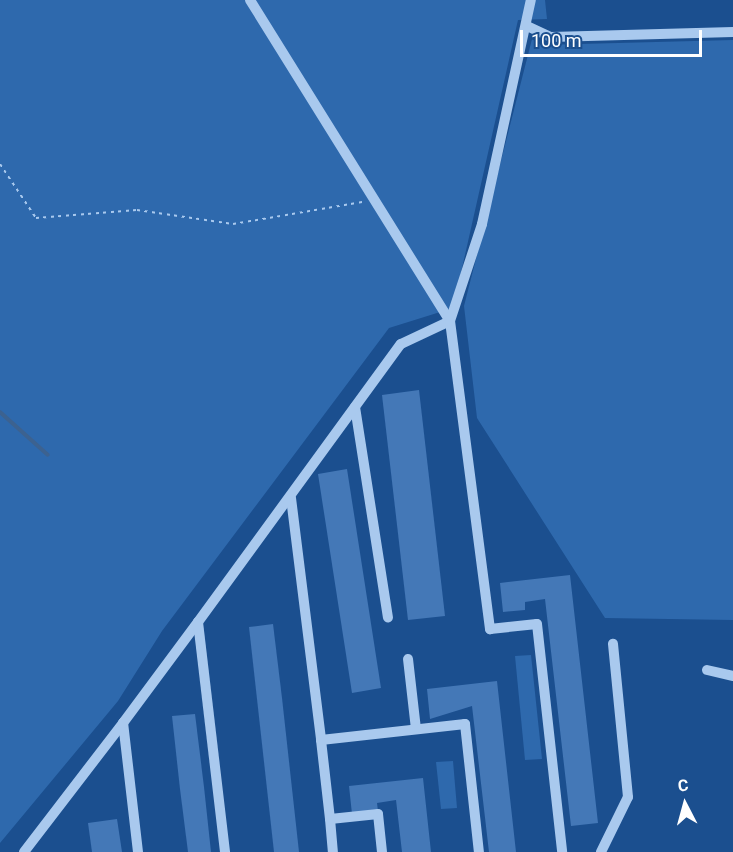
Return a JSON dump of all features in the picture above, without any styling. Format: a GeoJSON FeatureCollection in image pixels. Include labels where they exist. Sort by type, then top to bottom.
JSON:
{"type":"FeatureCollection","features":[{"type":"Feature","properties":{"kind":"lane"},"geometry":{"type":"LineString","coordinates":[[250,0],[450,321],[490,629],[537,624],[562,852]]}},
{"type":"Feature","properties":{"kind":"lane"},"geometry":{"type":"LineString","coordinates":[[22,850],[123,723],[291,498],[401,344],[450,321],[482,224],[527,27],[531,0]]}},
{"type":"Feature","properties":{"kind":"lane"},"geometry":{"type":"LineString","coordinates":[[527,27],[551,37],[733,32]]}},
{"type":"Feature","properties":{"kind":"lane"},"geometry":{"type":"LineString","coordinates":[[355,408],[388,617]]}},
{"type":"Feature","properties":{"kind":"lane"},"geometry":{"type":"LineString","coordinates":[[291,498],[333,852]]}},
{"type":"Feature","properties":{"kind":"lane"},"geometry":{"type":"LineString","coordinates":[[198,622],[225,852]]}},
{"type":"Feature","properties":{"kind":"lane"},"geometry":{"type":"LineString","coordinates":[[601,852],[628,797],[612,644]]}},
{"type":"Feature","properties":{"kind":"lane"},"geometry":{"type":"LineString","coordinates":[[408,659],[416,729]]}},
{"type":"Feature","properties":{"kind":"lane"},"geometry":{"type":"LineString","coordinates":[[707,670],[733,676]]}},
{"type":"Feature","properties":{"kind":"lane"},"geometry":{"type":"LineString","coordinates":[[123,723],[138,852]]}},
{"type":"Feature","properties":{"kind":"lane"},"geometry":{"type":"LineString","coordinates":[[321,740],[465,724],[479,852]]}},
{"type":"Feature","properties":{"kind":"lane"},"geometry":{"type":"LineString","coordinates":[[330,819],[378,814],[382,852]]}},
{"type":"Feature","properties":{"kind":"path"},"geometry":{"type":"LineString","coordinates":[[0,164],[36,218],[138,210],[233,224],[374,200]]}},
{"type":"Feature","properties":{"kind":"shaded area"},"geometry":{"type":"Polygon","coordinates":[[[0,0],[545,0],[547,19],[518,20],[453,308],[389,328],[162,631],[118,701],[0,843],[0,0]]]}},
{"type":"Feature","properties":{"kind":"shaded area"},"geometry":{"type":"Polygon","coordinates":[[[532,39],[541,45],[733,40],[733,620],[605,618],[477,418],[464,306],[532,39]]]}},
{"type":"Feature","properties":{"kind":"shaded area"},"geometry":{"type":"Polygon","coordinates":[[[531,655],[542,759],[525,760],[515,656],[531,655]]]}},
{"type":"Feature","properties":{"kind":"shaded area"},"geometry":{"type":"Polygon","coordinates":[[[453,761],[457,808],[441,809],[436,762],[453,761]]]}},
{"type":"Feature","properties":{"kind":"building"},"geometry":{"type":"Polygon","coordinates":[[[419,390],[445,616],[408,620],[382,395],[419,390]]]}},
{"type":"Feature","properties":{"kind":"building"},"geometry":{"type":"Polygon","coordinates":[[[347,469],[381,688],[352,693],[318,474],[347,469]]]}},
{"type":"Feature","properties":{"kind":"building"},"geometry":{"type":"Polygon","coordinates":[[[570,575],[598,823],[571,826],[545,599],[525,602],[525,610],[503,612],[500,583],[570,575]]]}},
{"type":"Feature","properties":{"kind":"building"},"geometry":{"type":"Polygon","coordinates":[[[273,624],[299,852],[274,852],[249,627],[273,624]]]}},
{"type":"Feature","properties":{"kind":"building"},"geometry":{"type":"Polygon","coordinates":[[[497,681],[516,852],[489,852],[472,706],[430,719],[427,689],[497,681]]]}},
{"type":"Feature","properties":{"kind":"building"},"geometry":{"type":"Polygon","coordinates":[[[195,714],[211,852],[188,852],[180,789],[172,716],[195,714]]]}},
{"type":"Feature","properties":{"kind":"building"},"geometry":{"type":"Polygon","coordinates":[[[423,778],[431,852],[402,852],[396,800],[377,803],[378,811],[352,814],[349,786],[423,778]]]}},
{"type":"Feature","properties":{"kind":"building"},"geometry":{"type":"Polygon","coordinates":[[[117,819],[122,852],[92,852],[88,823],[117,819]]]}},
{"type":"Feature","properties":{"kind":"waterway"},"geometry":{"type":"LineString","coordinates":[[0,412],[48,455]]}}]}
